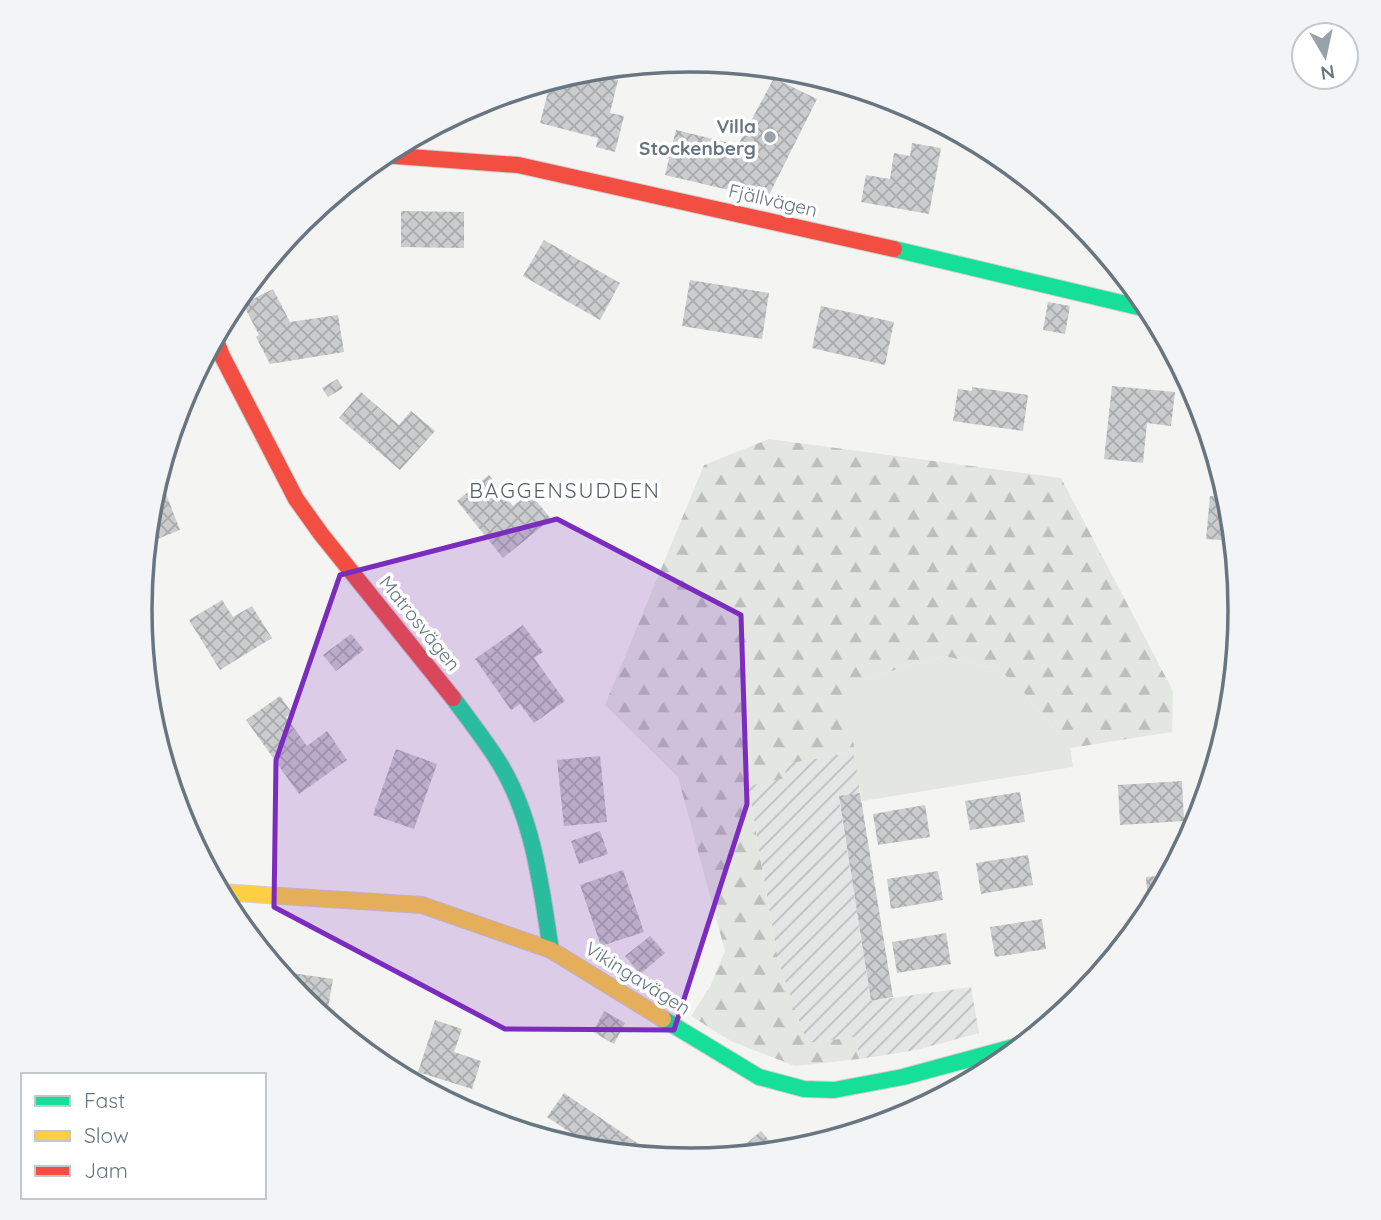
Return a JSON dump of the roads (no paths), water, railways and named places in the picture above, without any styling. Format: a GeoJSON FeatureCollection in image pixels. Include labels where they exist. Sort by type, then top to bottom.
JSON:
{"type":"FeatureCollection","features":[{"type":"Feature","properties":{"kind":"street","name":"Fjällvägen"},"geometry":{"type":"LineString","coordinates":[[400,156],[518,165],[784,223],[1135,306]]}},
{"type":"Feature","properties":{"kind":"street","name":"Matrosvägen"},"geometry":{"type":"LineString","coordinates":[[220,350],[296,499],[444,687],[500,765],[525,816],[539,873],[551,950]]}},
{"type":"Feature","properties":{"kind":"street","name":"Vikingavägen"},"geometry":{"type":"LineString","coordinates":[[233,893],[422,905],[551,950],[759,1077],[804,1089],[834,1090],[903,1077],[999,1051]]}},
{"type":"Feature","properties":{"kind":"place","name":"Villa Stockenberg"},"geometry":{"type":"Point","coordinates":[770,137]}},
{"type":"Feature","properties":{"kind":"district","name":"BAGGENSUDDEN"},"geometry":{"type":"Point","coordinates":[565,491]}}]}
